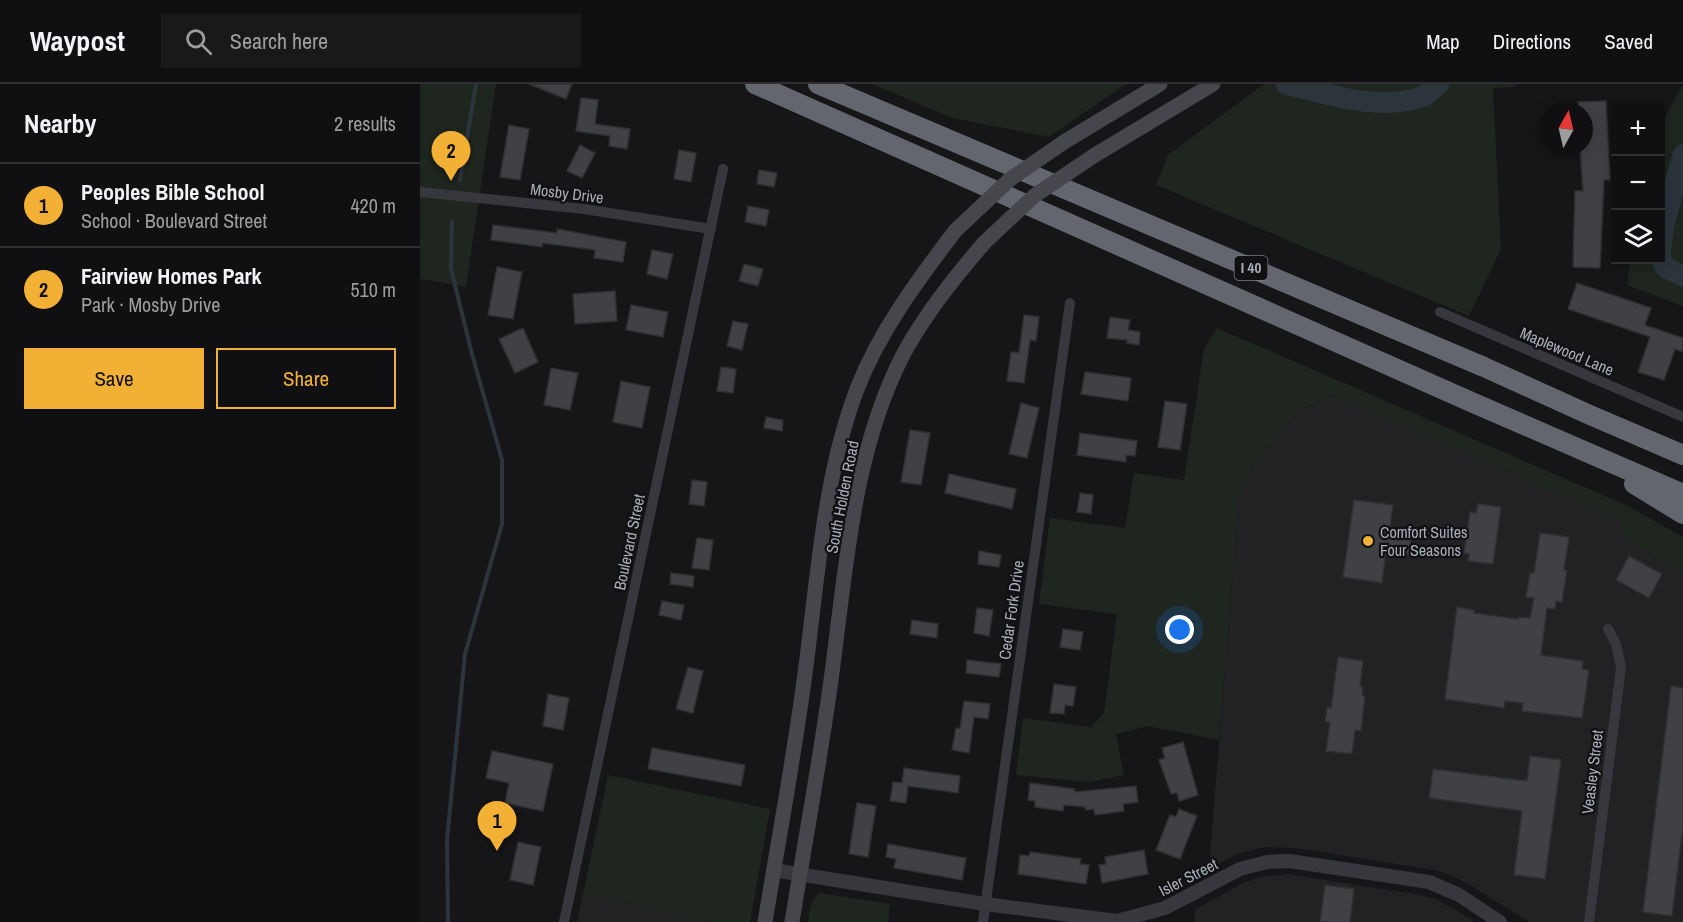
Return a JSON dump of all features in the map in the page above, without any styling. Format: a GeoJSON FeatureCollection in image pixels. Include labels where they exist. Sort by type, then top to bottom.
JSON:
{"type":"FeatureCollection","features":[{"type":"Feature","properties":{"kind":"highway","name":"I 40"},"geometry":{"type":"LineString","coordinates":[[756,84],[1683,494]]}},
{"type":"Feature","properties":{"kind":"highway","name":"I 40"},"geometry":{"type":"LineString","coordinates":[[818,84],[1484,367],[1683,455]]}},
{"type":"Feature","properties":{"kind":"highway"},"geometry":{"type":"LineString","coordinates":[[1590,415],[1683,449]]}},
{"type":"Feature","properties":{"kind":"highway"},"geometry":{"type":"LineString","coordinates":[[1573,446],[1683,514]]}},
{"type":"Feature","properties":{"kind":"main road","name":"South Holden Road"},"geometry":{"type":"LineString","coordinates":[[765,922],[797,737],[825,521],[836,460],[857,389],[891,320],[955,231],[1010,180],[1064,142],[1160,84]]}},
{"type":"Feature","properties":{"kind":"main road","name":"South Holden Road"},"geometry":{"type":"LineString","coordinates":[[792,922],[828,706],[856,499],[871,439],[891,382],[921,324],[953,279],[984,243],[1034,196],[1095,155],[1213,84]]}},
{"type":"Feature","properties":{"kind":"street","name":"Boulevard Street"},"geometry":{"type":"LineString","coordinates":[[564,922],[723,169]]}},
{"type":"Feature","properties":{"kind":"street","name":"Mosby Drive"},"geometry":{"type":"LineString","coordinates":[[420,192],[584,209],[711,229]]}},
{"type":"Feature","properties":{"kind":"street","name":"Cedar Fork Drive"},"geometry":{"type":"LineString","coordinates":[[983,922],[1070,303]]}},
{"type":"Feature","properties":{"kind":"street","name":"Maplewood Lane"},"geometry":{"type":"LineString","coordinates":[[1440,312],[1683,417]]}},
{"type":"Feature","properties":{"kind":"street","name":"Veasley Street"},"geometry":{"type":"LineString","coordinates":[[1589,922],[1621,667],[1616,644],[1608,629]]}},
{"type":"Feature","properties":{"kind":"street","name":"Isler Street"},"geometry":{"type":"LineString","coordinates":[[773,870],[986,904],[1117,921],[1166,908],[1240,868],[1267,862],[1290,861],[1429,882],[1459,895],[1500,922]]}},
{"type":"Feature","properties":{"kind":"shaded area"},"geometry":{"type":"Polygon","coordinates":[[[420,84],[496,84],[466,287],[420,279],[420,84]]]}},
{"type":"Feature","properties":{"kind":"shaded area"},"geometry":{"type":"Polygon","coordinates":[[[872,84],[1126,84],[1049,137],[952,118],[872,84]]]}},
{"type":"Feature","properties":{"kind":"shaded area"},"geometry":{"type":"Polygon","coordinates":[[[1264,84],[1517,84],[1515,87],[1493,88],[1501,249],[1469,316],[1156,185],[1168,155],[1264,84]]]}},
{"type":"Feature","properties":{"kind":"shaded area"},"geometry":{"type":"Polygon","coordinates":[[[1683,85],[1683,306],[1627,285],[1630,264],[1665,264],[1665,118],[1683,85]]]}},
{"type":"Feature","properties":{"kind":"shaded area"},"geometry":{"type":"Polygon","coordinates":[[[1217,328],[1628,506],[1683,537],[1683,574],[1620,537],[1620,520],[1332,395],[1297,412],[1255,463],[1239,497],[1219,740],[1148,726],[1116,734],[1124,775],[1088,782],[1016,775],[1023,718],[1091,727],[1104,713],[1117,614],[1039,604],[1050,518],[1125,528],[1134,473],[1184,480],[1204,349],[1217,328]]]}},
{"type":"Feature","properties":{"kind":"shaded area"},"geometry":{"type":"Polygon","coordinates":[[[1332,395],[1621,520],[1620,537],[1683,574],[1683,922],[1529,922],[1470,885],[1435,870],[1295,848],[1265,847],[1240,853],[1209,868],[1239,497],[1255,463],[1297,412],[1332,395]]]}},
{"type":"Feature","properties":{"kind":"shaded area"},"geometry":{"type":"Polygon","coordinates":[[[608,775],[770,809],[750,922],[713,922],[583,894],[608,775]]]}},
{"type":"Feature","properties":{"kind":"shaded area"},"geometry":{"type":"Polygon","coordinates":[[[1287,874],[1420,895],[1439,900],[1475,922],[1194,922],[1196,909],[1243,883],[1260,877],[1287,874]]]}},
{"type":"Feature","properties":{"kind":"shaded area"},"geometry":{"type":"Polygon","coordinates":[[[820,893],[890,904],[888,922],[808,922],[812,902],[820,893]]]}},
{"type":"Feature","properties":{"kind":"shaded area"},"geometry":{"type":"Polygon","coordinates":[[[583,894],[713,922],[577,922],[583,894]]]}},
{"type":"Feature","properties":{"kind":"building"},"geometry":{"type":"Polygon","coordinates":[[[529,84],[572,84],[566,99],[529,84]]]}},
{"type":"Feature","properties":{"kind":"building"},"geometry":{"type":"Polygon","coordinates":[[[581,98],[598,100],[595,124],[630,129],[627,149],[609,146],[610,136],[576,131],[581,98]]]}},
{"type":"Feature","properties":{"kind":"building"},"geometry":{"type":"Polygon","coordinates":[[[1606,101],[1610,180],[1604,180],[1600,268],[1573,267],[1575,191],[1583,191],[1581,156],[1593,156],[1593,102],[1578,102],[1606,101]]]}},
{"type":"Feature","properties":{"kind":"building"},"geometry":{"type":"Polygon","coordinates":[[[509,125],[529,129],[520,180],[500,177],[509,125]]]}},
{"type":"Feature","properties":{"kind":"building"},"geometry":{"type":"Polygon","coordinates":[[[580,145],[595,153],[582,178],[567,171],[580,145]]]}},
{"type":"Feature","properties":{"kind":"building"},"geometry":{"type":"Polygon","coordinates":[[[679,150],[696,153],[691,182],[674,179],[679,150]]]}},
{"type":"Feature","properties":{"kind":"building"},"geometry":{"type":"Polygon","coordinates":[[[759,170],[777,173],[774,187],[757,184],[759,170]]]}},
{"type":"Feature","properties":{"kind":"building"},"geometry":{"type":"Polygon","coordinates":[[[748,206],[769,210],[766,226],[745,222],[748,206]]]}},
{"type":"Feature","properties":{"kind":"building"},"geometry":{"type":"Polygon","coordinates":[[[493,225],[557,233],[557,229],[626,242],[623,262],[594,258],[595,250],[543,243],[542,247],[491,240],[493,225]]]}},
{"type":"Feature","properties":{"kind":"building"},"geometry":{"type":"Polygon","coordinates":[[[652,250],[673,254],[667,279],[647,274],[652,250]]]}},
{"type":"Feature","properties":{"kind":"building"},"geometry":{"type":"Polygon","coordinates":[[[744,264],[763,269],[758,286],[739,281],[744,264]]]}},
{"type":"Feature","properties":{"kind":"building"},"geometry":{"type":"Polygon","coordinates":[[[497,267],[522,272],[513,319],[488,315],[497,267]]]}},
{"type":"Feature","properties":{"kind":"building"},"geometry":{"type":"Polygon","coordinates":[[[1577,283],[1651,308],[1645,325],[1683,338],[1683,352],[1675,349],[1664,380],[1638,372],[1650,337],[1568,309],[1577,283]]]}},
{"type":"Feature","properties":{"kind":"building"},"geometry":{"type":"Polygon","coordinates":[[[615,291],[617,321],[575,324],[573,294],[615,291]]]}},
{"type":"Feature","properties":{"kind":"building"},"geometry":{"type":"Polygon","coordinates":[[[631,305],[668,312],[663,337],[626,330],[631,305]]]}},
{"type":"Feature","properties":{"kind":"building"},"geometry":{"type":"Polygon","coordinates":[[[1024,315],[1039,317],[1036,341],[1030,340],[1024,383],[1007,381],[1011,352],[1019,353],[1024,315]]]}},
{"type":"Feature","properties":{"kind":"building"},"geometry":{"type":"Polygon","coordinates":[[[1110,317],[1130,320],[1128,330],[1140,332],[1139,345],[1127,343],[1127,340],[1107,338],[1110,317]]]}},
{"type":"Feature","properties":{"kind":"building"},"geometry":{"type":"Polygon","coordinates":[[[733,321],[748,324],[742,350],[727,346],[733,321]]]}},
{"type":"Feature","properties":{"kind":"building"},"geometry":{"type":"Polygon","coordinates":[[[523,328],[538,362],[515,373],[499,339],[523,328]]]}},
{"type":"Feature","properties":{"kind":"building"},"geometry":{"type":"Polygon","coordinates":[[[721,367],[736,369],[733,393],[717,391],[721,367]]]}},
{"type":"Feature","properties":{"kind":"building"},"geometry":{"type":"Polygon","coordinates":[[[551,368],[578,373],[570,410],[544,405],[551,368]]]}},
{"type":"Feature","properties":{"kind":"building"},"geometry":{"type":"Polygon","coordinates":[[[1085,372],[1131,378],[1128,401],[1081,394],[1085,372]]]}},
{"type":"Feature","properties":{"kind":"building"},"geometry":{"type":"Polygon","coordinates":[[[621,381],[650,387],[642,428],[613,422],[621,381]]]}},
{"type":"Feature","properties":{"kind":"building"},"geometry":{"type":"Polygon","coordinates":[[[1165,401],[1187,404],[1180,450],[1158,447],[1165,401]]]}},
{"type":"Feature","properties":{"kind":"building"},"geometry":{"type":"Polygon","coordinates":[[[1021,403],[1039,408],[1027,458],[1009,454],[1021,403]]]}},
{"type":"Feature","properties":{"kind":"building"},"geometry":{"type":"Polygon","coordinates":[[[766,417],[783,420],[782,431],[764,428],[766,417]]]}},
{"type":"Feature","properties":{"kind":"building"},"geometry":{"type":"Polygon","coordinates":[[[910,430],[930,433],[921,485],[901,482],[910,430]]]}},
{"type":"Feature","properties":{"kind":"building"},"geometry":{"type":"Polygon","coordinates":[[[1080,433],[1137,441],[1135,456],[1126,455],[1126,462],[1077,455],[1080,433]]]}},
{"type":"Feature","properties":{"kind":"building"},"geometry":{"type":"Polygon","coordinates":[[[949,474],[1016,489],[1012,509],[945,493],[949,474]]]}},
{"type":"Feature","properties":{"kind":"building"},"geometry":{"type":"Polygon","coordinates":[[[692,480],[707,482],[704,506],[689,504],[692,480]]]}},
{"type":"Feature","properties":{"kind":"building"},"geometry":{"type":"Polygon","coordinates":[[[1080,493],[1093,495],[1091,514],[1077,512],[1080,493]]]}},
{"type":"Feature","properties":{"kind":"building","name":"Comfort Suites Four Seasons"},"geometry":{"type":"Polygon","coordinates":[[[1354,500],[1393,505],[1389,534],[1411,538],[1409,555],[1386,552],[1382,583],[1343,577],[1354,500]]]}},
{"type":"Feature","properties":{"kind":"building"},"geometry":{"type":"Polygon","coordinates":[[[1478,504],[1501,507],[1493,564],[1468,561],[1469,554],[1464,553],[1470,512],[1476,513],[1478,504]]]}},
{"type":"Feature","properties":{"kind":"building"},"geometry":{"type":"Polygon","coordinates":[[[1540,533],[1569,537],[1562,602],[1556,601],[1555,609],[1547,608],[1541,655],[1583,661],[1582,669],[1589,670],[1582,718],[1522,711],[1523,703],[1505,701],[1504,708],[1445,699],[1457,607],[1474,610],[1474,613],[1518,619],[1519,617],[1530,618],[1534,598],[1526,597],[1530,573],[1534,573],[1540,533]]]}},
{"type":"Feature","properties":{"kind":"building"},"geometry":{"type":"Polygon","coordinates":[[[697,538],[713,540],[709,570],[692,568],[697,538]]]}},
{"type":"Feature","properties":{"kind":"building"},"geometry":{"type":"Polygon","coordinates":[[[979,551],[1001,555],[999,567],[978,564],[979,551]]]}},
{"type":"Feature","properties":{"kind":"building"},"geometry":{"type":"Polygon","coordinates":[[[1629,556],[1662,574],[1649,598],[1616,580],[1629,556]]]}},
{"type":"Feature","properties":{"kind":"building"},"geometry":{"type":"Polygon","coordinates":[[[671,573],[694,576],[693,587],[670,584],[671,573]]]}},
{"type":"Feature","properties":{"kind":"building"},"geometry":{"type":"Polygon","coordinates":[[[662,601],[684,605],[681,620],[659,615],[662,601]]]}},
{"type":"Feature","properties":{"kind":"building"},"geometry":{"type":"Polygon","coordinates":[[[977,608],[993,610],[989,636],[974,633],[977,608]]]}},
{"type":"Feature","properties":{"kind":"building"},"geometry":{"type":"Polygon","coordinates":[[[912,620],[938,624],[937,638],[910,634],[912,620]]]}},
{"type":"Feature","properties":{"kind":"building"},"geometry":{"type":"Polygon","coordinates":[[[1063,629],[1083,632],[1080,650],[1060,647],[1063,629]]]}},
{"type":"Feature","properties":{"kind":"building"},"geometry":{"type":"Polygon","coordinates":[[[1338,657],[1363,661],[1360,687],[1363,687],[1362,695],[1365,696],[1361,731],[1355,730],[1352,754],[1326,751],[1330,722],[1325,722],[1327,707],[1331,708],[1338,657]]]}},
{"type":"Feature","properties":{"kind":"building"},"geometry":{"type":"Polygon","coordinates":[[[967,660],[1001,664],[999,677],[966,673],[967,660]]]}},
{"type":"Feature","properties":{"kind":"building"},"geometry":{"type":"Polygon","coordinates":[[[688,667],[703,671],[693,713],[676,709],[688,667]]]}},
{"type":"Feature","properties":{"kind":"building"},"geometry":{"type":"Polygon","coordinates":[[[1054,684],[1076,687],[1073,706],[1065,705],[1064,714],[1050,713],[1054,684]]]}},
{"type":"Feature","properties":{"kind":"building"},"geometry":{"type":"Polygon","coordinates":[[[1671,686],[1683,688],[1683,826],[1672,916],[1643,912],[1671,686]]]}},
{"type":"Feature","properties":{"kind":"building"},"geometry":{"type":"Polygon","coordinates":[[[548,694],[569,698],[563,730],[543,726],[548,694]]]}},
{"type":"Feature","properties":{"kind":"building"},"geometry":{"type":"Polygon","coordinates":[[[964,701],[990,704],[988,719],[974,717],[969,753],[952,750],[956,728],[960,729],[964,701]]]}},
{"type":"Feature","properties":{"kind":"building"},"geometry":{"type":"Polygon","coordinates":[[[1183,742],[1198,795],[1179,801],[1177,793],[1171,794],[1159,760],[1165,758],[1162,748],[1183,742]]]}},
{"type":"Feature","properties":{"kind":"building"},"geometry":{"type":"Polygon","coordinates":[[[652,748],[745,765],[741,786],[648,769],[652,748]]]}},
{"type":"Feature","properties":{"kind":"building"},"geometry":{"type":"Polygon","coordinates":[[[492,751],[553,764],[543,811],[505,803],[509,783],[486,778],[492,751]]]}},
{"type":"Feature","properties":{"kind":"building"},"geometry":{"type":"Polygon","coordinates":[[[1530,756],[1561,760],[1545,879],[1514,875],[1522,811],[1429,798],[1433,769],[1527,781],[1530,756]]]}},
{"type":"Feature","properties":{"kind":"building"},"geometry":{"type":"Polygon","coordinates":[[[904,768],[960,776],[958,793],[908,786],[906,803],[890,801],[893,782],[902,783],[904,768]]]}},
{"type":"Feature","properties":{"kind":"building"},"geometry":{"type":"Polygon","coordinates":[[[1030,783],[1075,789],[1075,792],[1136,786],[1138,802],[1123,804],[1124,811],[1095,815],[1094,809],[1086,810],[1085,807],[1064,805],[1063,811],[1035,807],[1035,801],[1028,800],[1030,783]]]}},
{"type":"Feature","properties":{"kind":"building"},"geometry":{"type":"Polygon","coordinates":[[[857,803],[876,806],[868,857],[849,854],[857,803]]]}},
{"type":"Feature","properties":{"kind":"building"},"geometry":{"type":"Polygon","coordinates":[[[1179,809],[1197,816],[1180,859],[1156,850],[1170,815],[1176,817],[1179,809]]]}},
{"type":"Feature","properties":{"kind":"building"},"geometry":{"type":"Polygon","coordinates":[[[518,842],[541,847],[533,885],[510,880],[518,842]]]}},
{"type":"Feature","properties":{"kind":"building"},"geometry":{"type":"Polygon","coordinates":[[[888,844],[966,858],[962,880],[894,868],[896,859],[886,857],[888,844]]]}},
{"type":"Feature","properties":{"kind":"building"},"geometry":{"type":"Polygon","coordinates":[[[1144,850],[1148,874],[1102,883],[1099,865],[1106,864],[1105,857],[1144,850]]]}},
{"type":"Feature","properties":{"kind":"building"},"geometry":{"type":"Polygon","coordinates":[[[1030,852],[1081,859],[1080,864],[1089,865],[1086,884],[1018,874],[1020,855],[1029,856],[1030,852]]]}},
{"type":"Feature","properties":{"kind":"building"},"geometry":{"type":"Polygon","coordinates":[[[1325,885],[1354,889],[1350,922],[1320,922],[1325,885]]]}},
{"type":"Feature","properties":{"kind":"waterway"},"geometry":{"type":"LineString","coordinates":[[460,180],[476,84]]}},
{"type":"Feature","properties":{"kind":"waterway"},"geometry":{"type":"LineString","coordinates":[[1286,84],[1320,93],[1373,102],[1408,101],[1424,96],[1439,84]]}},
{"type":"Feature","properties":{"kind":"waterway"},"geometry":{"type":"LineString","coordinates":[[1665,220],[1683,155]]}},
{"type":"Feature","properties":{"kind":"waterway"},"geometry":{"type":"LineString","coordinates":[[448,922],[447,840],[465,654],[502,524],[502,460],[451,269],[452,221]]}},
{"type":"Feature","properties":{"kind":"waterway"},"geometry":{"type":"LineString","coordinates":[[1664,264],[1665,267],[1683,276]]}},
{"type":"Feature","properties":{"kind":"place","name":"Fairview Homes Park"},"geometry":{"type":"Point","coordinates":[451,181]}},
{"type":"Feature","properties":{"kind":"place","name":"Comfort Suites Four Seasons"},"geometry":{"type":"Point","coordinates":[1368,541]}},
{"type":"Feature","properties":{"kind":"place","name":"Peoples Bible School"},"geometry":{"type":"Point","coordinates":[497,851]}}]}
